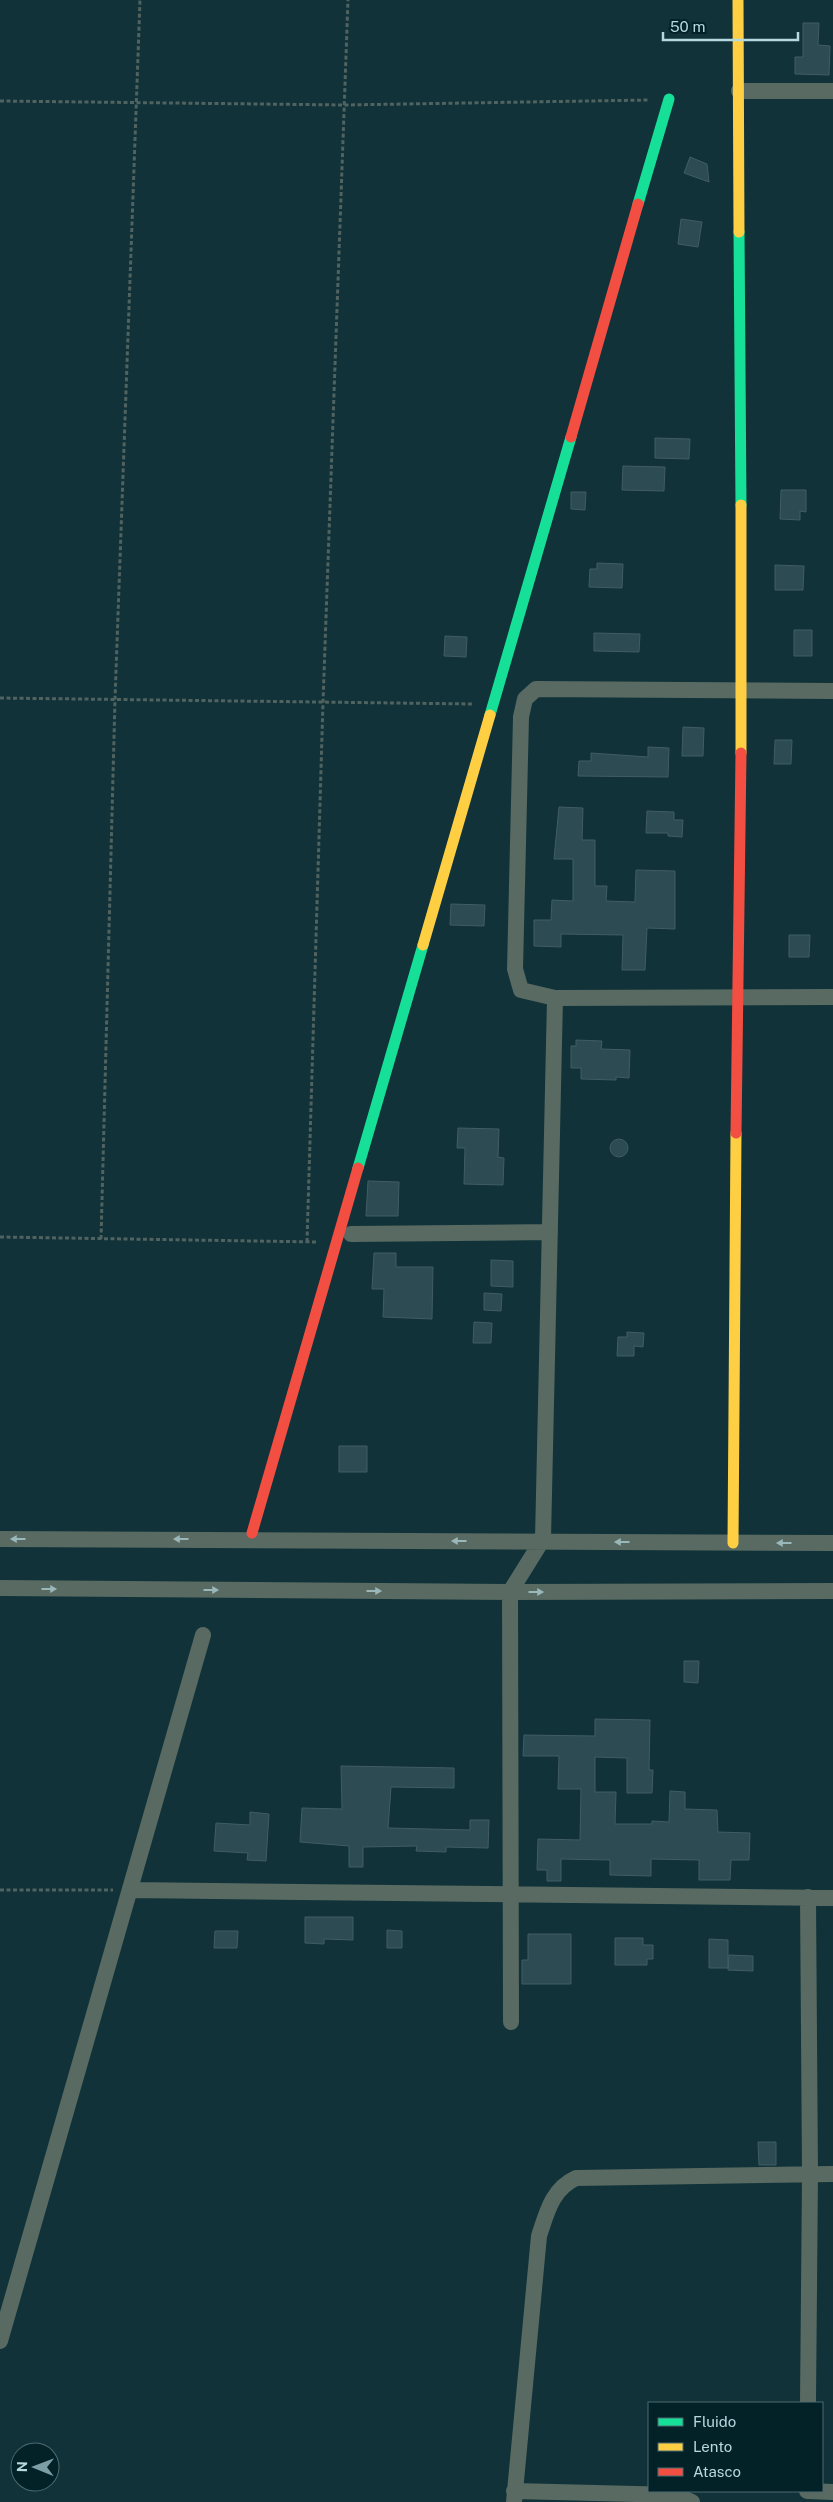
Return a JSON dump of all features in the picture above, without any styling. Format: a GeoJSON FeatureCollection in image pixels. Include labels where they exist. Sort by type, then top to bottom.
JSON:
{"type":"FeatureCollection","features":[{"type":"Feature","properties":{"kind":"street"},"geometry":{"type":"LineString","coordinates":[[734,1543],[737,998],[742,691],[738,0]]}},
{"type":"Feature","properties":{"kind":"street"},"geometry":{"type":"LineString","coordinates":[[739,91],[833,91]]}},
{"type":"Feature","properties":{"kind":"street"},"geometry":{"type":"LineString","coordinates":[[252,1533],[669,100]]}},
{"type":"Feature","properties":{"kind":"street"},"geometry":{"type":"LineString","coordinates":[[833,691],[536,690],[525,699],[521,717],[514,969],[521,990],[555,998],[833,997]]}},
{"type":"Feature","properties":{"kind":"street"},"geometry":{"type":"LineString","coordinates":[[511,2022],[510,1592],[541,1541],[555,998]]}},
{"type":"Feature","properties":{"kind":"street"},"geometry":{"type":"LineString","coordinates":[[351,1234],[550,1232]]}},
{"type":"Feature","properties":{"kind":"street"},"geometry":{"type":"LineString","coordinates":[[0,1539],[833,1543]]}},
{"type":"Feature","properties":{"kind":"street"},"geometry":{"type":"LineString","coordinates":[[0,1588],[510,1592],[833,1591]]}},
{"type":"Feature","properties":{"kind":"street"},"geometry":{"type":"LineString","coordinates":[[0,2341],[203,1635]]}},
{"type":"Feature","properties":{"kind":"street"},"geometry":{"type":"LineString","coordinates":[[131,1890],[833,1898]]}},
{"type":"Feature","properties":{"kind":"street"},"geometry":{"type":"LineString","coordinates":[[808,1897],[810,2174],[808,2402]]}},
{"type":"Feature","properties":{"kind":"street"},"geometry":{"type":"LineString","coordinates":[[692,2502],[676,2495],[514,2496],[539,2236],[548,2208],[562,2184],[576,2178],[833,2174]]}},
{"type":"Feature","properties":{"kind":"path"},"geometry":{"type":"LineString","coordinates":[[101,1239],[114,699],[140,0]]}},
{"type":"Feature","properties":{"kind":"path"},"geometry":{"type":"LineString","coordinates":[[307,1242],[323,702],[348,0]]}},
{"type":"Feature","properties":{"kind":"path"},"geometry":{"type":"LineString","coordinates":[[0,101],[344,104],[669,100]]}},
{"type":"Feature","properties":{"kind":"path"},"geometry":{"type":"LineString","coordinates":[[0,698],[493,704]]}},
{"type":"Feature","properties":{"kind":"path"},"geometry":{"type":"LineString","coordinates":[[0,1237],[336,1243]]}},
{"type":"Feature","properties":{"kind":"path"},"geometry":{"type":"LineString","coordinates":[[0,1890],[131,1890]]}},
{"type":"Feature","properties":{"kind":"building"},"geometry":{"type":"Polygon","coordinates":[[[803,23],[819,23],[818,45],[830,46],[829,75],[795,74],[795,57],[803,57],[803,23]]]}},
{"type":"Feature","properties":{"kind":"building"},"geometry":{"type":"Polygon","coordinates":[[[690,157],[707,164],[709,182],[684,173],[690,157]]]}},
{"type":"Feature","properties":{"kind":"building"},"geometry":{"type":"Polygon","coordinates":[[[681,219],[702,222],[698,247],[678,244],[681,219]]]}},
{"type":"Feature","properties":{"kind":"building"},"geometry":{"type":"Polygon","coordinates":[[[655,438],[690,439],[689,459],[655,458],[655,438]]]}},
{"type":"Feature","properties":{"kind":"building"},"geometry":{"type":"Polygon","coordinates":[[[623,466],[665,467],[664,491],[622,490],[623,466]]]}},
{"type":"Feature","properties":{"kind":"building"},"geometry":{"type":"Polygon","coordinates":[[[781,490],[806,490],[806,512],[800,511],[800,520],[780,519],[781,490]]]}},
{"type":"Feature","properties":{"kind":"building"},"geometry":{"type":"Polygon","coordinates":[[[571,492],[586,492],[585,510],[571,509],[571,492]]]}},
{"type":"Feature","properties":{"kind":"building"},"geometry":{"type":"Polygon","coordinates":[[[597,563],[623,564],[622,588],[589,587],[590,569],[597,569],[597,563]]]}},
{"type":"Feature","properties":{"kind":"building"},"geometry":{"type":"Polygon","coordinates":[[[775,565],[804,566],[803,590],[775,590],[775,565]]]}},
{"type":"Feature","properties":{"kind":"building"},"geometry":{"type":"Polygon","coordinates":[[[794,630],[812,630],[812,656],[794,656],[794,630]]]}},
{"type":"Feature","properties":{"kind":"building"},"geometry":{"type":"Polygon","coordinates":[[[594,633],[640,634],[639,652],[594,651],[594,633]]]}},
{"type":"Feature","properties":{"kind":"building"},"geometry":{"type":"Polygon","coordinates":[[[445,636],[467,637],[466,657],[444,656],[445,636]]]}},
{"type":"Feature","properties":{"kind":"building"},"geometry":{"type":"Polygon","coordinates":[[[683,727],[704,728],[703,756],[682,756],[683,727]]]}},
{"type":"Feature","properties":{"kind":"building"},"geometry":{"type":"Polygon","coordinates":[[[775,740],[792,740],[791,764],[774,764],[775,740]]]}},
{"type":"Feature","properties":{"kind":"building"},"geometry":{"type":"Polygon","coordinates":[[[648,747],[669,748],[668,777],[578,776],[579,761],[591,761],[591,753],[648,757],[648,747]]]}},
{"type":"Feature","properties":{"kind":"building"},"geometry":{"type":"Polygon","coordinates":[[[559,807],[583,808],[582,840],[595,840],[595,886],[607,886],[606,901],[635,902],[636,870],[675,871],[675,929],[647,928],[645,970],[622,970],[623,935],[561,934],[561,947],[534,946],[534,920],[551,920],[552,900],[573,901],[573,859],[554,859],[559,807]]]}},
{"type":"Feature","properties":{"kind":"building"},"geometry":{"type":"Polygon","coordinates":[[[647,811],[674,812],[674,820],[683,820],[682,837],[668,836],[668,833],[646,833],[647,811]]]}},
{"type":"Feature","properties":{"kind":"building"},"geometry":{"type":"Polygon","coordinates":[[[451,904],[485,905],[484,926],[450,925],[451,904]]]}},
{"type":"Feature","properties":{"kind":"building"},"geometry":{"type":"Polygon","coordinates":[[[789,935],[810,935],[809,957],[789,957],[789,935]]]}},
{"type":"Feature","properties":{"kind":"building"},"geometry":{"type":"Polygon","coordinates":[[[576,1040],[602,1041],[601,1049],[630,1050],[629,1078],[616,1077],[616,1080],[581,1079],[581,1068],[571,1068],[571,1046],[576,1046],[576,1040]]]}},
{"type":"Feature","properties":{"kind":"building"},"geometry":{"type":"Polygon","coordinates":[[[458,1128],[499,1129],[498,1157],[504,1158],[503,1185],[464,1184],[465,1148],[457,1148],[458,1128]]]}},
{"type":"Feature","properties":{"kind":"building"},"geometry":{"type":"Polygon","coordinates":[[[615,1139],[623,1139],[628,1144],[626,1155],[615,1157],[610,1152],[610,1144],[615,1139]]]}},
{"type":"Feature","properties":{"kind":"building"},"geometry":{"type":"Polygon","coordinates":[[[368,1181],[399,1182],[398,1216],[366,1216],[368,1181]]]}},
{"type":"Feature","properties":{"kind":"building"},"geometry":{"type":"Polygon","coordinates":[[[374,1253],[396,1253],[396,1267],[433,1267],[432,1319],[383,1317],[384,1289],[372,1289],[374,1253]]]}},
{"type":"Feature","properties":{"kind":"building"},"geometry":{"type":"Polygon","coordinates":[[[491,1260],[513,1261],[513,1287],[491,1286],[491,1260]]]}},
{"type":"Feature","properties":{"kind":"building"},"geometry":{"type":"Polygon","coordinates":[[[484,1293],[502,1294],[501,1311],[484,1310],[484,1293]]]}},
{"type":"Feature","properties":{"kind":"building"},"geometry":{"type":"Polygon","coordinates":[[[474,1322],[492,1323],[491,1343],[473,1343],[474,1322]]]}},
{"type":"Feature","properties":{"kind":"building"},"geometry":{"type":"Polygon","coordinates":[[[627,1332],[644,1333],[643,1347],[634,1346],[634,1356],[617,1356],[618,1337],[627,1337],[627,1332]]]}},
{"type":"Feature","properties":{"kind":"building"},"geometry":{"type":"Polygon","coordinates":[[[339,1446],[367,1446],[367,1472],[339,1472],[339,1446]]]}},
{"type":"Feature","properties":{"kind":"building"},"geometry":{"type":"Polygon","coordinates":[[[684,1661],[699,1661],[698,1683],[684,1682],[684,1661]]]}},
{"type":"Feature","properties":{"kind":"building"},"geometry":{"type":"Polygon","coordinates":[[[595,1719],[650,1720],[649,1770],[653,1770],[652,1793],[627,1793],[627,1758],[595,1757],[595,1792],[616,1792],[615,1824],[652,1824],[652,1821],[669,1822],[670,1791],[685,1792],[685,1809],[717,1810],[718,1832],[750,1833],[749,1860],[731,1860],[730,1880],[699,1880],[699,1860],[651,1859],[651,1876],[610,1875],[610,1860],[561,1859],[561,1881],[547,1881],[547,1870],[537,1870],[538,1839],[580,1840],[581,1789],[558,1789],[559,1756],[523,1756],[524,1735],[595,1736],[595,1719]]]}},
{"type":"Feature","properties":{"kind":"building"},"geometry":{"type":"Polygon","coordinates":[[[341,1766],[454,1768],[454,1788],[391,1787],[388,1828],[470,1830],[470,1820],[489,1820],[488,1848],[446,1847],[446,1852],[416,1851],[417,1846],[363,1847],[363,1867],[349,1867],[349,1846],[300,1842],[302,1808],[342,1809],[341,1766]]]}},
{"type":"Feature","properties":{"kind":"building"},"geometry":{"type":"Polygon","coordinates":[[[250,1812],[269,1814],[266,1861],[247,1860],[248,1853],[214,1851],[216,1823],[250,1825],[250,1812]]]}},
{"type":"Feature","properties":{"kind":"building"},"geometry":{"type":"Polygon","coordinates":[[[305,1917],[353,1917],[353,1940],[324,1939],[324,1944],[305,1943],[305,1917]]]}},
{"type":"Feature","properties":{"kind":"building"},"geometry":{"type":"Polygon","coordinates":[[[387,1930],[402,1931],[402,1948],[387,1948],[387,1930]]]}},
{"type":"Feature","properties":{"kind":"building"},"geometry":{"type":"Polygon","coordinates":[[[215,1931],[238,1931],[237,1948],[214,1948],[215,1931]]]}},
{"type":"Feature","properties":{"kind":"building"},"geometry":{"type":"Polygon","coordinates":[[[528,1934],[571,1934],[571,1984],[522,1984],[522,1960],[528,1960],[528,1934]]]}},
{"type":"Feature","properties":{"kind":"building"},"geometry":{"type":"Polygon","coordinates":[[[615,1938],[643,1938],[643,1945],[653,1945],[653,1959],[647,1959],[647,1965],[615,1965],[615,1938]]]}},
{"type":"Feature","properties":{"kind":"building"},"geometry":{"type":"Polygon","coordinates":[[[709,1939],[728,1940],[728,1968],[709,1968],[709,1939]]]}},
{"type":"Feature","properties":{"kind":"building"},"geometry":{"type":"Polygon","coordinates":[[[729,1955],[753,1956],[753,1971],[728,1970],[729,1955]]]}},
{"type":"Feature","properties":{"kind":"building"},"geometry":{"type":"Polygon","coordinates":[[[758,2142],[776,2142],[776,2165],[759,2165],[758,2142]]]}},
{"type":"Feature","properties":{"kind":"traffic: fast"},"geometry":{"type":"LineString","coordinates":[[638,204],[669,99]]}},
{"type":"Feature","properties":{"kind":"traffic: fast"},"geometry":{"type":"LineString","coordinates":[[739,232],[741,505]]}},
{"type":"Feature","properties":{"kind":"traffic: fast"},"geometry":{"type":"LineString","coordinates":[[490,715],[571,437]]}},
{"type":"Feature","properties":{"kind":"traffic: fast"},"geometry":{"type":"LineString","coordinates":[[358,1168],[423,945]]}},
{"type":"Feature","properties":{"kind":"traffic: slow"},"geometry":{"type":"LineString","coordinates":[[738,0],[739,232]]}},
{"type":"Feature","properties":{"kind":"traffic: slow"},"geometry":{"type":"LineString","coordinates":[[741,505],[741,753]]}},
{"type":"Feature","properties":{"kind":"traffic: slow"},"geometry":{"type":"LineString","coordinates":[[423,945],[490,715]]}},
{"type":"Feature","properties":{"kind":"traffic: slow"},"geometry":{"type":"LineString","coordinates":[[733,1543],[736,1133]]}},
{"type":"Feature","properties":{"kind":"traffic: jam"},"geometry":{"type":"LineString","coordinates":[[571,437],[638,204]]}},
{"type":"Feature","properties":{"kind":"traffic: jam"},"geometry":{"type":"LineString","coordinates":[[736,1133],[741,753]]}},
{"type":"Feature","properties":{"kind":"traffic: jam"},"geometry":{"type":"LineString","coordinates":[[252,1533],[358,1168]]}}]}
